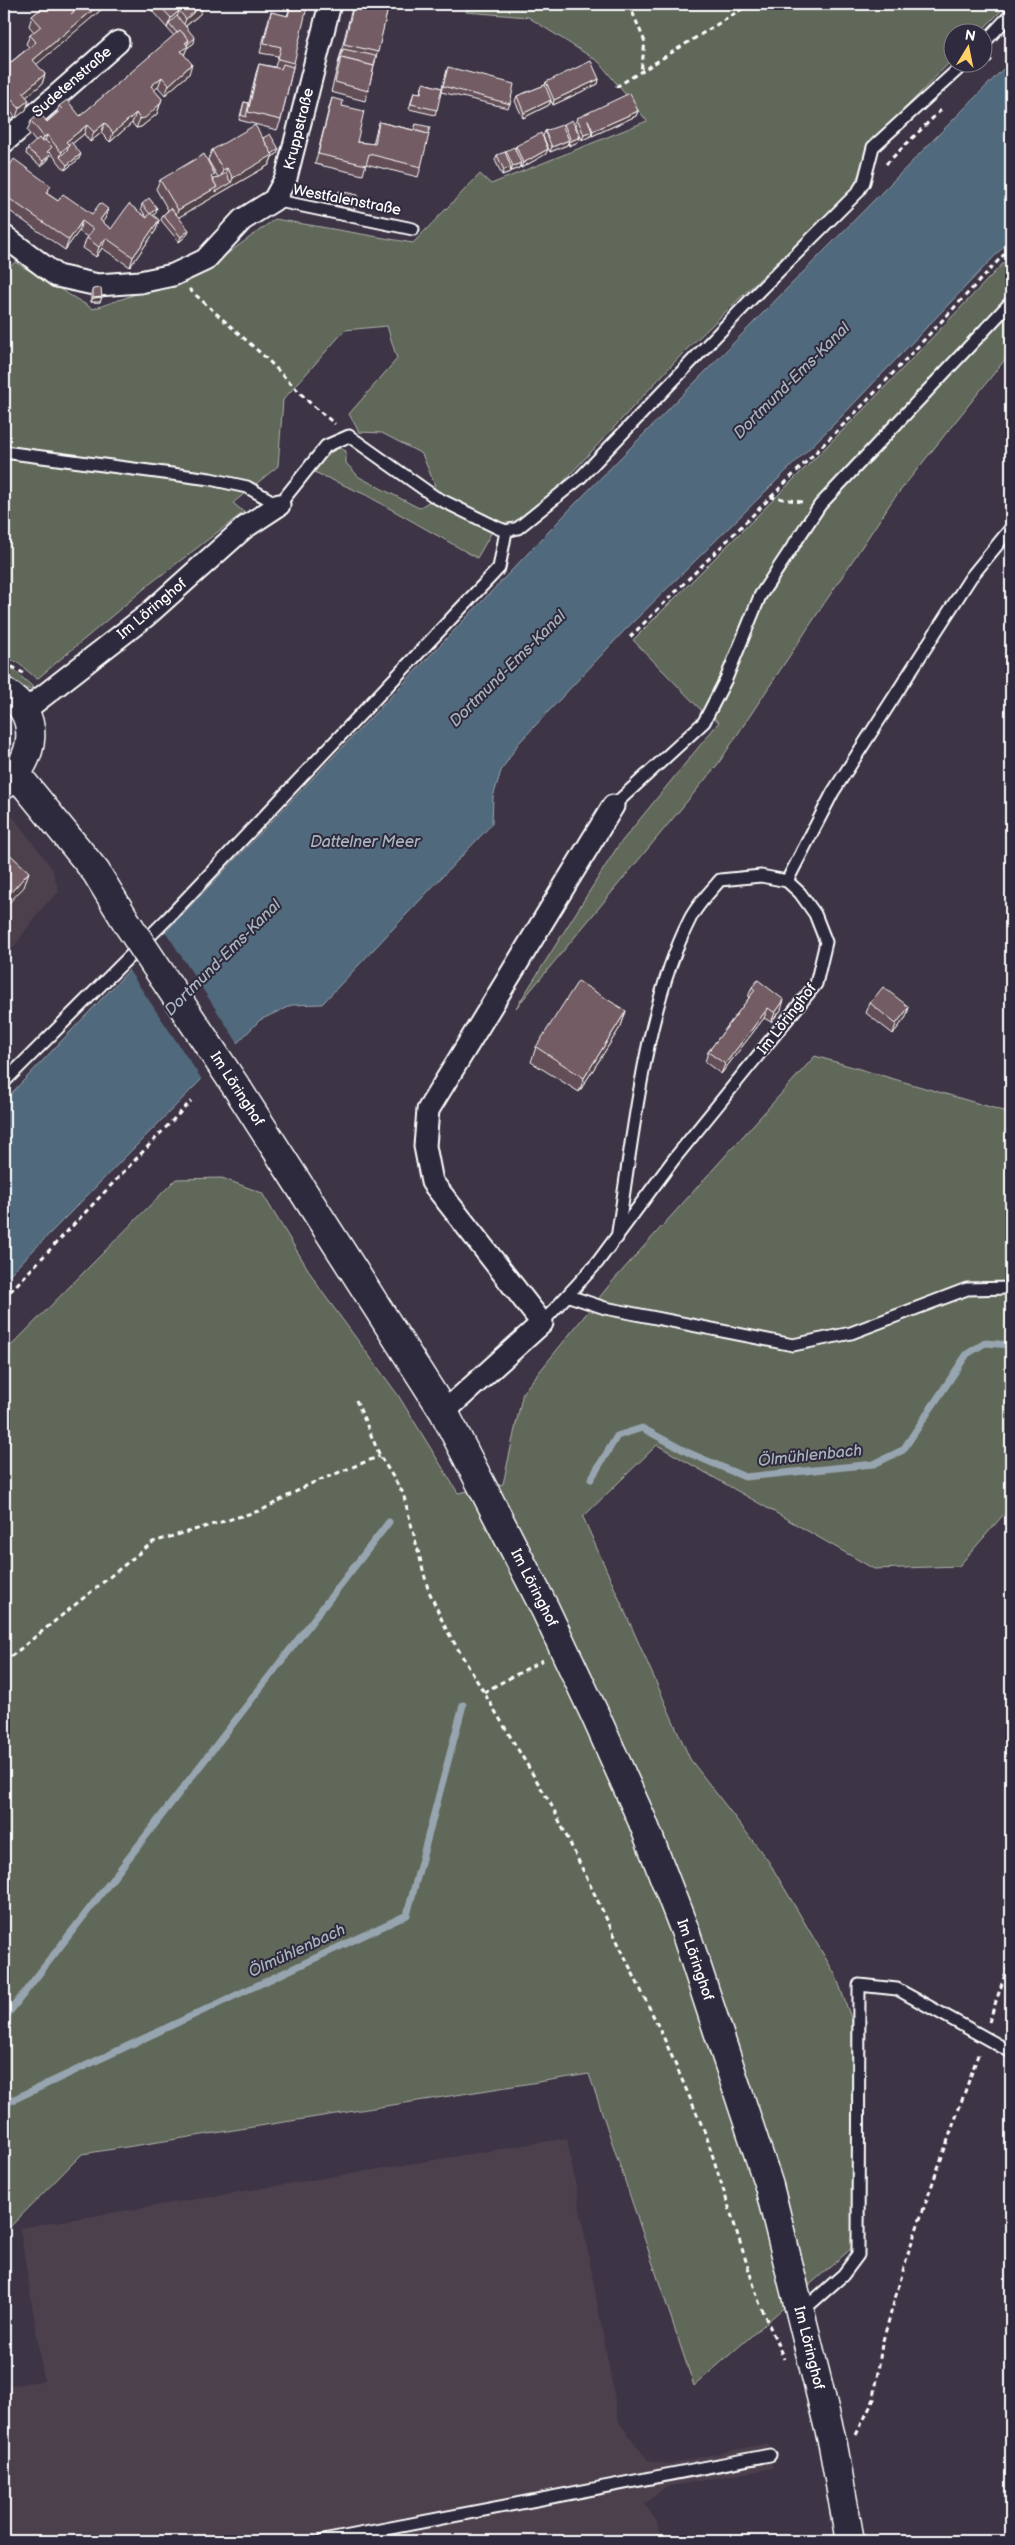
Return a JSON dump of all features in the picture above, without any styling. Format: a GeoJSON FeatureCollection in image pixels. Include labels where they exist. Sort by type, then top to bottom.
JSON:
{"type":"FeatureCollection","features":[{"type":"Feature","properties":{"kind":"street","name":"Kruppstraße"},"geometry":{"type":"LineString","coordinates":[[4,236],[57,276],[98,284],[140,282],[173,276],[204,260],[242,220],[274,200],[286,178],[330,4]]}},
{"type":"Feature","properties":{"kind":"street","name":"Sudetenstraße"},"geometry":{"type":"LineString","coordinates":[[4,142],[118,42]]}},
{"type":"Feature","properties":{"kind":"street","name":"Im Löringhof"},"geometry":{"type":"LineString","coordinates":[[24,711],[45,697],[146,616],[244,528],[279,505]]}},
{"type":"Feature","properties":{"kind":"street"},"geometry":{"type":"LineString","coordinates":[[4,692],[11,696],[24,711],[30,728],[30,744],[26,761],[10,780]]}},
{"type":"Feature","properties":{"kind":"street","name":"Im Löringhof"},"geometry":{"type":"LineString","coordinates":[[10,780],[96,872],[129,926],[239,1091],[444,1412],[564,1649],[642,1820],[685,1931],[769,2186],[833,2445],[850,2541]]}},
{"type":"Feature","properties":{"kind":"street"},"geometry":{"type":"LineString","coordinates":[[542,1323],[432,1182],[425,1146],[428,1110],[613,806]]}},
{"type":"Feature","properties":{"kind":"street","name":"Im Löringhof"},"geometry":{"type":"LineString","coordinates":[[444,1412],[542,1323]]}},
{"type":"Feature","properties":{"kind":"lane"},"geometry":{"type":"LineString","coordinates":[[992,34],[1011,14]]}},
{"type":"Feature","properties":{"kind":"lane"},"geometry":{"type":"LineString","coordinates":[[4,452],[210,479],[247,487],[279,505],[326,446],[349,436],[435,497],[506,531],[518,528],[538,514],[580,478],[759,291],[857,193],[864,182],[873,148],[955,72]]}},
{"type":"Feature","properties":{"kind":"lane","name":"Westfalenstraße"},"geometry":{"type":"LineString","coordinates":[[274,200],[414,229]]}},
{"type":"Feature","properties":{"kind":"lane"},"geometry":{"type":"LineString","coordinates":[[613,806],[704,722],[726,679],[760,596],[820,505],[1011,302]]}},
{"type":"Feature","properties":{"kind":"lane"},"geometry":{"type":"LineString","coordinates":[[617,1238],[649,1043],[672,960],[690,917],[720,880],[761,876],[787,881],[833,792],[972,577],[1011,528]]}},
{"type":"Feature","properties":{"kind":"lane"},"geometry":{"type":"LineString","coordinates":[[4,1082],[168,918],[499,568],[506,531]]}},
{"type":"Feature","properties":{"kind":"lane","name":"Im Löringhof"},"geometry":{"type":"LineString","coordinates":[[542,1323],[568,1296],[617,1238],[674,1159],[816,984],[826,942],[815,914],[800,893],[787,881]]}},
{"type":"Feature","properties":{"kind":"lane"},"geometry":{"type":"LineString","coordinates":[[568,1296],[606,1308],[793,1344],[851,1333],[967,1290],[1011,1288]]}},
{"type":"Feature","properties":{"kind":"lane"},"geometry":{"type":"LineString","coordinates":[[801,2312],[843,2275],[858,2255],[859,1986],[897,1989],[1011,2052]]}},
{"type":"Feature","properties":{"kind":"lane"},"geometry":{"type":"LineString","coordinates":[[323,2541],[770,2455]]}},
{"type":"Feature","properties":{"kind":"path"},"geometry":{"type":"LineString","coordinates":[[629,4],[645,42],[641,72]]}},
{"type":"Feature","properties":{"kind":"path"},"geometry":{"type":"LineString","coordinates":[[616,87],[750,4]]}},
{"type":"Feature","properties":{"kind":"path"},"geometry":{"type":"LineString","coordinates":[[744,8],[789,4]]}},
{"type":"Feature","properties":{"kind":"path"},"geometry":{"type":"LineString","coordinates":[[630,636],[864,404],[1011,247]]}},
{"type":"Feature","properties":{"kind":"path"},"geometry":{"type":"LineString","coordinates":[[173,276],[266,357],[311,404],[349,436]]}},
{"type":"Feature","properties":{"kind":"path"},"geometry":{"type":"LineString","coordinates":[[771,497],[820,505]]}},
{"type":"Feature","properties":{"kind":"path"},"geometry":{"type":"LineString","coordinates":[[4,1298],[191,1101]]}},
{"type":"Feature","properties":{"kind":"path"},"geometry":{"type":"LineString","coordinates":[[356,1400],[380,1456],[403,1493],[432,1597],[446,1629],[553,1808],[664,2036],[706,2135],[759,2302],[787,2364]]}},
{"type":"Feature","properties":{"kind":"path"},"geometry":{"type":"LineString","coordinates":[[4,1662],[153,1542],[262,1510],[310,1484],[380,1456]]}},
{"type":"Feature","properties":{"kind":"path"},"geometry":{"type":"LineString","coordinates":[[484,1692],[564,1649]]}},
{"type":"Feature","properties":{"kind":"path"},"geometry":{"type":"LineString","coordinates":[[833,2445],[853,2441],[874,2399],[882,2344],[909,2250],[1011,1957]]}},
{"type":"Feature","properties":{"kind":"shaded area"},"geometry":{"type":"Polygon","coordinates":[[[13,817],[52,868],[59,892],[42,908],[4,960],[4,819],[13,817]]]}},
{"type":"Feature","properties":{"kind":"shaded area"},"geometry":{"type":"Polygon","coordinates":[[[567,2138],[619,2422],[648,2461],[668,2464],[768,2443],[773,2468],[665,2487],[645,2504],[657,2522],[660,2541],[4,2541],[4,2386],[44,2381],[20,2228],[567,2138]]]}},
{"type":"Feature","properties":{"kind":"green space"},"geometry":{"type":"Polygon","coordinates":[[[468,4],[1008,4],[990,22],[942,22],[942,70],[872,142],[852,190],[683,353],[539,508],[516,523],[501,523],[435,493],[434,483],[422,454],[382,433],[359,432],[349,414],[397,359],[387,326],[345,330],[283,400],[278,466],[233,503],[244,512],[151,583],[37,679],[17,662],[4,658],[4,272],[15,262],[93,309],[205,270],[275,219],[413,243],[480,174],[491,184],[647,121],[599,62],[528,17],[466,12],[468,4]]]}},
{"type":"Feature","properties":{"kind":"green space"},"geometry":{"type":"Polygon","coordinates":[[[1011,255],[1011,352],[892,501],[718,764],[516,1008],[618,846],[719,722],[700,709],[633,640],[865,408],[1011,255]]]}},
{"type":"Feature","properties":{"kind":"green space"},"geometry":{"type":"Polygon","coordinates":[[[338,447],[346,451],[346,463],[359,477],[419,508],[433,499],[493,530],[477,558],[366,495],[314,472],[325,458],[338,447]]]}},
{"type":"Feature","properties":{"kind":"green space"},"geometry":{"type":"Polygon","coordinates":[[[4,666],[13,669],[35,689],[18,689],[4,677],[4,666]]]}},
{"type":"Feature","properties":{"kind":"green space"},"geometry":{"type":"Polygon","coordinates":[[[815,1056],[1004,1111],[1011,1109],[1011,1506],[959,1566],[874,1569],[657,1445],[583,1517],[690,1759],[769,1862],[836,1976],[856,2032],[853,2247],[694,2386],[589,2074],[82,2154],[4,2233],[4,1353],[176,1179],[222,1178],[262,1193],[320,1289],[398,1395],[458,1493],[503,1484],[523,1392],[611,1283],[815,1056]]]}},
{"type":"Feature","properties":{"kind":"water","name":"Dattelner Meer"},"geometry":{"type":"Polygon","coordinates":[[[1011,61],[1011,239],[840,418],[624,631],[518,744],[501,771],[493,797],[492,824],[322,1004],[292,1005],[260,1020],[4,1280],[4,1101],[576,503],[1011,61]]]}},
{"type":"Feature","properties":{"kind":"pier"},"geometry":{"type":"Polygon","coordinates":[[[165,931],[239,1045],[203,1081],[128,969],[165,931]]]}},
{"type":"Feature","properties":{"kind":"building"},"geometry":{"type":"Polygon","coordinates":[[[47,4],[77,4],[79,6],[71,14],[83,4],[100,4],[33,60],[45,74],[23,93],[29,100],[19,108],[6,93],[9,90],[4,83],[4,68],[36,42],[30,35],[41,26],[32,16],[47,4]]]}},
{"type":"Feature","properties":{"kind":"building"},"geometry":{"type":"Polygon","coordinates":[[[158,4],[203,4],[186,19],[179,11],[171,18],[158,4]]]}},
{"type":"Feature","properties":{"kind":"building"},"geometry":{"type":"Polygon","coordinates":[[[291,4],[307,7],[294,63],[278,59],[281,47],[264,43],[271,12],[288,16],[291,4]]]}},
{"type":"Feature","properties":{"kind":"building"},"geometry":{"type":"Polygon","coordinates":[[[354,4],[389,4],[378,52],[344,44],[354,4]]]}},
{"type":"Feature","properties":{"kind":"building"},"geometry":{"type":"Polygon","coordinates":[[[177,16],[195,38],[187,45],[189,40],[180,30],[177,33],[169,23],[177,16]]]}},
{"type":"Feature","properties":{"kind":"building"},"geometry":{"type":"Polygon","coordinates":[[[180,30],[189,40],[185,43],[188,46],[181,51],[192,64],[169,85],[162,77],[151,86],[162,99],[160,104],[145,118],[140,119],[136,113],[113,133],[105,123],[94,132],[87,125],[66,142],[69,145],[61,152],[47,135],[44,137],[31,121],[40,113],[47,122],[62,109],[59,106],[67,100],[80,116],[180,30]]]}},
{"type":"Feature","properties":{"kind":"building"},"geometry":{"type":"Polygon","coordinates":[[[343,49],[376,56],[374,66],[341,58],[339,63],[343,49]]]}},
{"type":"Feature","properties":{"kind":"building"},"geometry":{"type":"Polygon","coordinates":[[[341,58],[374,66],[368,91],[335,82],[341,58]]]}},
{"type":"Feature","properties":{"kind":"building"},"geometry":{"type":"Polygon","coordinates":[[[591,61],[599,79],[554,100],[546,82],[591,61]]]}},
{"type":"Feature","properties":{"kind":"building"},"geometry":{"type":"Polygon","coordinates":[[[259,64],[281,69],[283,64],[293,67],[281,120],[248,112],[259,64]]]}},
{"type":"Feature","properties":{"kind":"building"},"geometry":{"type":"Polygon","coordinates":[[[448,67],[514,84],[510,104],[443,86],[448,67]]]}},
{"type":"Feature","properties":{"kind":"building"},"geometry":{"type":"Polygon","coordinates":[[[423,83],[442,88],[437,110],[411,104],[414,92],[421,93],[423,83]]]}},
{"type":"Feature","properties":{"kind":"building"},"geometry":{"type":"Polygon","coordinates":[[[545,85],[551,100],[524,113],[517,96],[545,85]]]}},
{"type":"Feature","properties":{"kind":"building"},"geometry":{"type":"Polygon","coordinates":[[[630,93],[638,111],[593,131],[588,120],[592,132],[584,135],[577,118],[630,93]]]}},
{"type":"Feature","properties":{"kind":"building"},"geometry":{"type":"Polygon","coordinates":[[[332,98],[343,101],[342,106],[364,111],[357,142],[375,144],[379,122],[429,134],[421,167],[369,154],[366,165],[318,154],[332,98]]]}},
{"type":"Feature","properties":{"kind":"building"},"geometry":{"type":"Polygon","coordinates":[[[244,102],[249,103],[246,117],[241,115],[244,102]]]}},
{"type":"Feature","properties":{"kind":"building"},"geometry":{"type":"Polygon","coordinates":[[[572,120],[580,137],[571,141],[564,124],[572,120]]]}},
{"type":"Feature","properties":{"kind":"building"},"geometry":{"type":"Polygon","coordinates":[[[416,124],[430,127],[428,134],[414,130],[416,124]]]}},
{"type":"Feature","properties":{"kind":"building"},"geometry":{"type":"Polygon","coordinates":[[[255,125],[273,155],[233,178],[227,168],[223,170],[212,150],[255,125]]]}},
{"type":"Feature","properties":{"kind":"building"},"geometry":{"type":"Polygon","coordinates":[[[562,125],[569,140],[552,147],[545,131],[562,125]]]}},
{"type":"Feature","properties":{"kind":"building"},"geometry":{"type":"Polygon","coordinates":[[[541,133],[548,149],[523,163],[516,146],[541,133]]]}},
{"type":"Feature","properties":{"kind":"building"},"geometry":{"type":"Polygon","coordinates":[[[270,134],[279,149],[272,154],[263,138],[270,134]]]}},
{"type":"Feature","properties":{"kind":"building"},"geometry":{"type":"Polygon","coordinates":[[[39,138],[42,142],[45,140],[52,147],[47,152],[50,155],[43,161],[27,149],[39,138]]]}},
{"type":"Feature","properties":{"kind":"building"},"geometry":{"type":"Polygon","coordinates":[[[71,142],[81,154],[67,165],[60,157],[67,150],[68,144],[71,142]]]}},
{"type":"Feature","properties":{"kind":"building"},"geometry":{"type":"Polygon","coordinates":[[[514,147],[521,163],[513,166],[506,151],[514,147]]]}},
{"type":"Feature","properties":{"kind":"building"},"geometry":{"type":"Polygon","coordinates":[[[505,152],[511,167],[504,170],[497,155],[505,152]]]}},
{"type":"Feature","properties":{"kind":"building"},"geometry":{"type":"Polygon","coordinates":[[[204,154],[215,175],[211,177],[217,187],[178,210],[160,180],[204,154]]]}},
{"type":"Feature","properties":{"kind":"building"},"geometry":{"type":"Polygon","coordinates":[[[14,159],[51,186],[46,193],[58,201],[63,194],[92,214],[100,203],[108,209],[100,220],[111,229],[129,204],[147,218],[150,213],[159,220],[133,257],[106,238],[99,247],[87,238],[93,229],[82,221],[69,240],[4,195],[4,167],[7,170],[14,159]]]}},
{"type":"Feature","properties":{"kind":"building"},"geometry":{"type":"Polygon","coordinates":[[[226,173],[231,183],[216,192],[217,187],[213,180],[226,173]]]}},
{"type":"Feature","properties":{"kind":"building"},"geometry":{"type":"Polygon","coordinates":[[[339,191],[358,195],[356,205],[337,201],[339,191]]]}},
{"type":"Feature","properties":{"kind":"building"},"geometry":{"type":"Polygon","coordinates":[[[149,198],[157,208],[150,214],[142,204],[149,198]]]}},
{"type":"Feature","properties":{"kind":"building"},"geometry":{"type":"Polygon","coordinates":[[[171,208],[189,230],[181,237],[163,215],[171,208]]]}},
{"type":"Feature","properties":{"kind":"building"},"geometry":{"type":"Polygon","coordinates":[[[101,288],[102,297],[93,298],[93,289],[101,288]]]}},
{"type":"Feature","properties":{"kind":"building"},"geometry":{"type":"Polygon","coordinates":[[[4,849],[29,872],[4,900],[4,849]]]}},
{"type":"Feature","properties":{"kind":"building"},"geometry":{"type":"Polygon","coordinates":[[[758,980],[784,1000],[775,1013],[768,1008],[725,1064],[708,1052],[755,990],[752,987],[758,980]]]}},
{"type":"Feature","properties":{"kind":"building"},"geometry":{"type":"Polygon","coordinates":[[[578,981],[626,1011],[584,1078],[536,1047],[578,981]]]}},
{"type":"Feature","properties":{"kind":"building"},"geometry":{"type":"Polygon","coordinates":[[[883,987],[909,1007],[896,1024],[870,1003],[883,987]]]}},
{"type":"Feature","properties":{"kind":"waterway","name":"Ölmühlenbach"},"geometry":{"type":"LineString","coordinates":[[591,1479],[617,1436],[642,1428],[689,1453],[745,1477],[874,1464],[903,1450],[967,1354],[985,1343],[1011,1345]]}},
{"type":"Feature","properties":{"kind":"waterway","name":"Ölmühlenbach"},"geometry":{"type":"LineString","coordinates":[[4,2019],[389,1522]]}},
{"type":"Feature","properties":{"kind":"waterway","name":"Ölmühlenbach"},"geometry":{"type":"LineString","coordinates":[[4,2104],[407,1915],[463,1705]]}},
{"type":"Feature","properties":{"kind":"water label","name":"Dortmund-Ems-Kanal"},"geometry":{"type":"Point","coordinates":[792,381]}},
{"type":"Feature","properties":{"kind":"water label","name":"Dortmund-Ems-Kanal"},"geometry":{"type":"Point","coordinates":[508,669]}},
{"type":"Feature","properties":{"kind":"water label","name":"Dortmund-Ems-Kanal"},"geometry":{"type":"Point","coordinates":[223,958]}}]}
